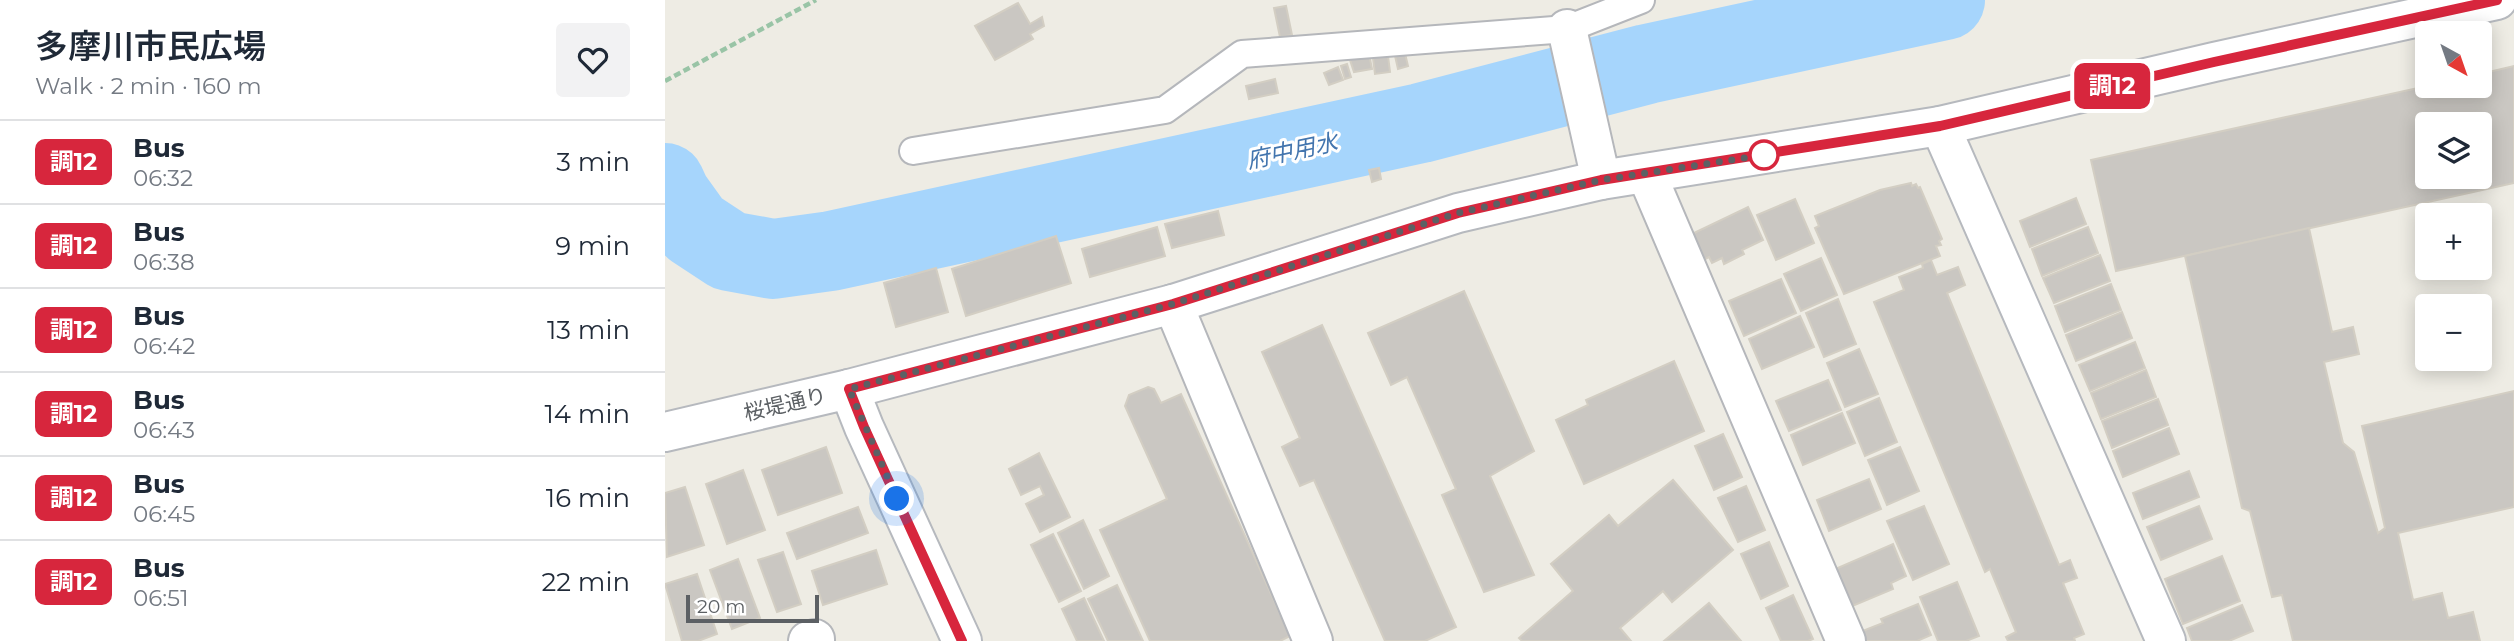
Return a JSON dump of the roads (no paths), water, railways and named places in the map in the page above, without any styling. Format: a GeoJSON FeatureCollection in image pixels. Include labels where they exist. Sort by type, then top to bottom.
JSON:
{"type":"FeatureCollection","features":[{"type":"Feature","properties":{"kind":"street","name":"桜堤通り"},"geometry":{"type":"LineString","coordinates":[[665,432],[849,389],[1173,304],[1458,213],[1601,180],[1647,175],[1940,126],[2497,0]]}},
{"type":"Feature","properties":{"kind":"street"},"geometry":{"type":"LineString","coordinates":[[1568,37],[1601,180]]}},
{"type":"Feature","properties":{"kind":"street"},"geometry":{"type":"LineString","coordinates":[[1940,126],[2166,641]]}},
{"type":"Feature","properties":{"kind":"street"},"geometry":{"type":"LineString","coordinates":[[1647,175],[1846,641]]}},
{"type":"Feature","properties":{"kind":"street"},"geometry":{"type":"LineString","coordinates":[[1173,304],[1313,641]]}},
{"type":"Feature","properties":{"kind":"street"},"geometry":{"type":"LineString","coordinates":[[849,389],[962,641]]}},
{"type":"Feature","properties":{"kind":"street"},"geometry":{"type":"LineString","coordinates":[[808,641],[815,641]]}},
{"type":"Feature","properties":{"kind":"lane"},"geometry":{"type":"LineString","coordinates":[[913,151],[1165,110],[1241,54],[1568,37],[1641,0]]}},
{"type":"Feature","properties":{"kind":"waterway","name":"府中用水"},"geometry":{"type":"LineString","coordinates":[[665,183],[694,228],[729,251],[773,259],[831,251],[1421,123],[1647,64],[1945,0]]}}]}
